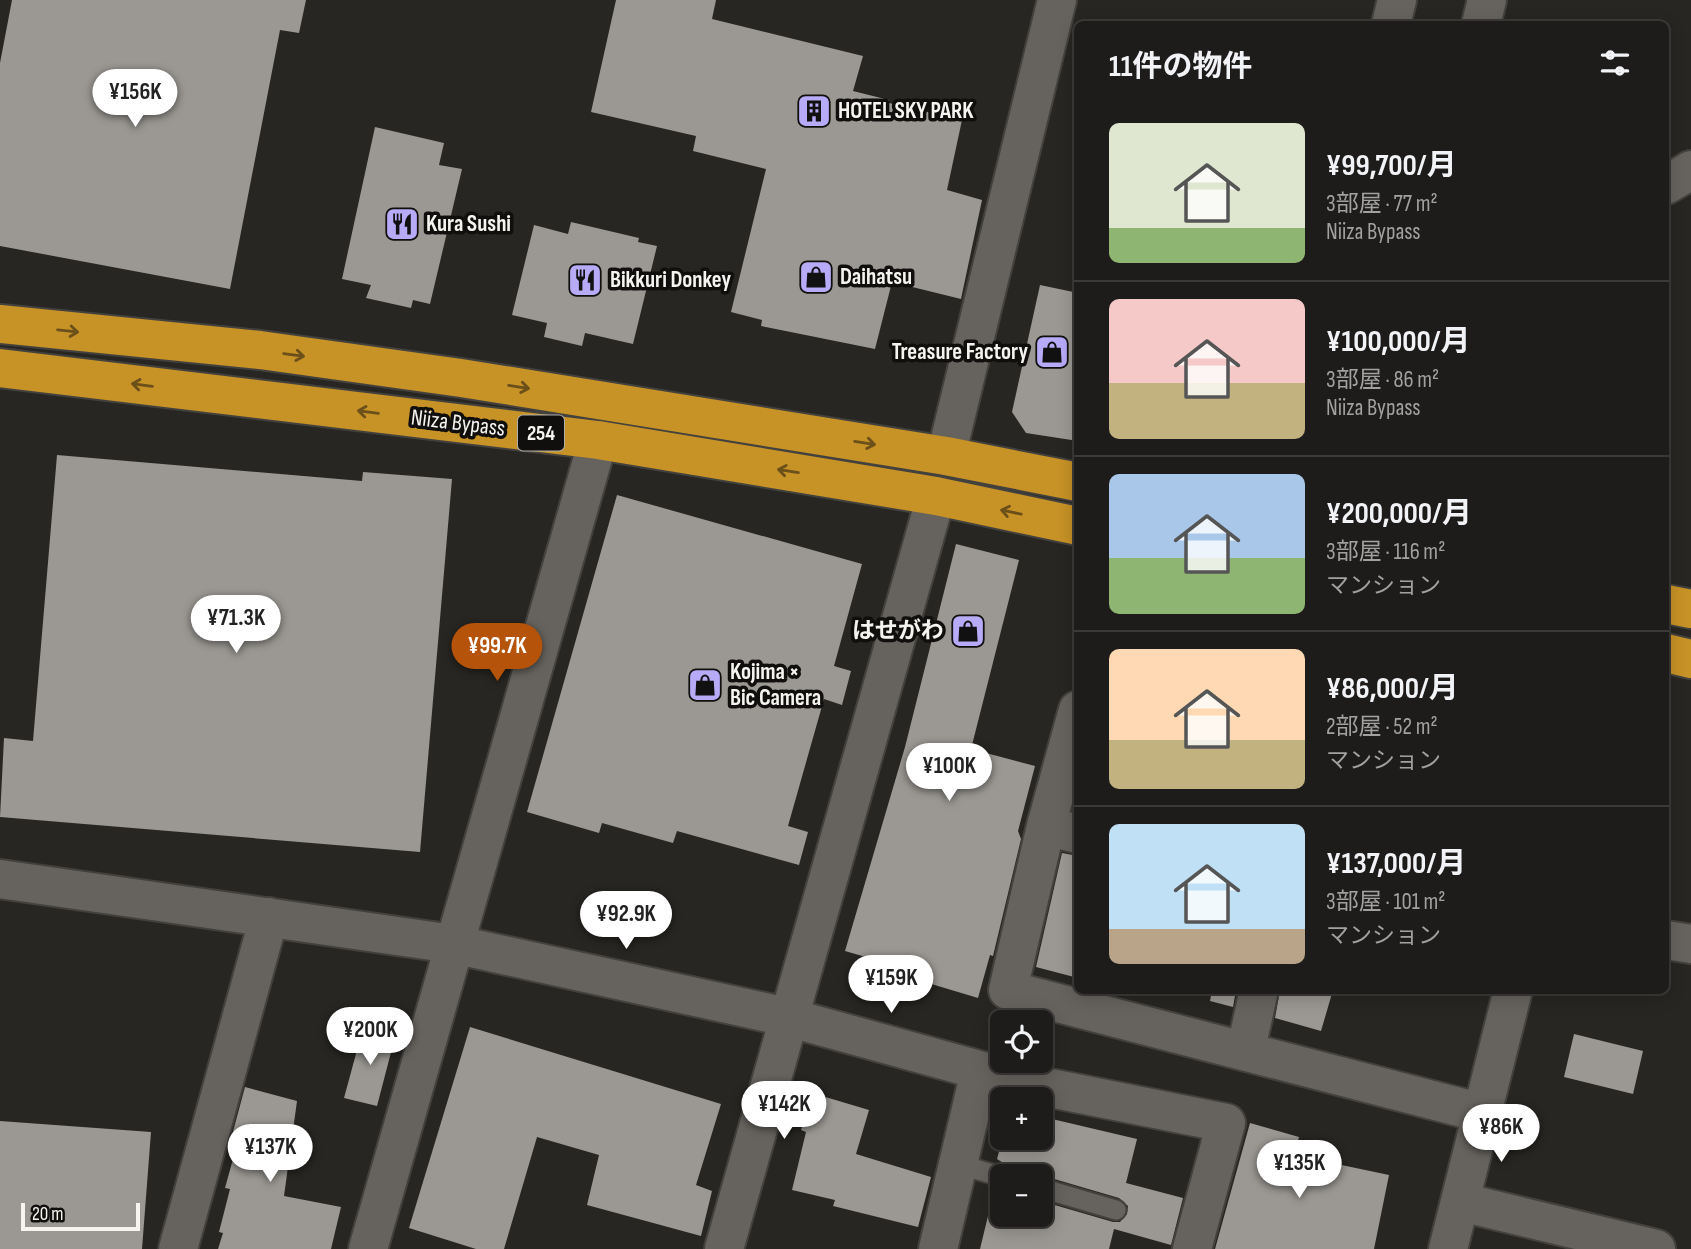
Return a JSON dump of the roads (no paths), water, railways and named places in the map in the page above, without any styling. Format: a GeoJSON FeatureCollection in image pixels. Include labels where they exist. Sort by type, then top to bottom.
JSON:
{"type":"FeatureCollection","features":[{"type":"Feature","properties":{"kind":"highway","name":"Niiza Bypass"},"geometry":{"type":"LineString","coordinates":[[0,324],[260,350],[447,376],[946,456],[1074,481]]}},
{"type":"Feature","properties":{"kind":"highway","name":"Niiza Bypass"},"geometry":{"type":"LineString","coordinates":[[0,368],[598,440],[936,496],[1074,525]]}},
{"type":"Feature","properties":{"kind":"highway"},"geometry":{"type":"LineString","coordinates":[[1669,605],[1691,609]]}},
{"type":"Feature","properties":{"kind":"highway"},"geometry":{"type":"LineString","coordinates":[[1669,654],[1691,659]]}},
{"type":"Feature","properties":{"kind":"street"},"geometry":{"type":"LineString","coordinates":[[946,456],[1057,0]]}},
{"type":"Feature","properties":{"kind":"street"},"geometry":{"type":"LineString","coordinates":[[1392,21],[1397,0]]}},
{"type":"Feature","properties":{"kind":"street"},"geometry":{"type":"LineString","coordinates":[[1482,21],[1487,0]]}},
{"type":"Feature","properties":{"kind":"street"},"geometry":{"type":"LineString","coordinates":[[1669,183],[1691,170]]}},
{"type":"Feature","properties":{"kind":"street"},"geometry":{"type":"LineString","coordinates":[[368,1249],[598,440]]}},
{"type":"Feature","properties":{"kind":"street"},"geometry":{"type":"LineString","coordinates":[[724,1249],[787,1017],[936,496]]}},
{"type":"Feature","properties":{"kind":"street"},"geometry":{"type":"LineString","coordinates":[[1074,740],[1062,830],[1008,990],[1245,1049],[1482,1113]]}},
{"type":"Feature","properties":{"kind":"street"},"geometry":{"type":"LineString","coordinates":[[0,879],[453,944],[787,1017],[1030,1084],[1226,1123],[1192,1249]]}},
{"type":"Feature","properties":{"kind":"street"},"geometry":{"type":"LineString","coordinates":[[178,1249],[269,917]]}},
{"type":"Feature","properties":{"kind":"street"},"geometry":{"type":"LineString","coordinates":[[1669,940],[1691,944]]}},
{"type":"Feature","properties":{"kind":"street"},"geometry":{"type":"LineString","coordinates":[[1245,1049],[1258,994]]}},
{"type":"Feature","properties":{"kind":"street"},"geometry":{"type":"LineString","coordinates":[[1448,1249],[1512,994]]}},
{"type":"Feature","properties":{"kind":"street"},"geometry":{"type":"LineString","coordinates":[[938,1249],[980,1071]]}},
{"type":"Feature","properties":{"kind":"street"},"geometry":{"type":"LineString","coordinates":[[1461,1202],[1656,1249]]}},
{"type":"Feature","properties":{"kind":"lane"},"geometry":{"type":"LineString","coordinates":[[957,1164],[990,1173]]}},
{"type":"Feature","properties":{"kind":"lane"},"geometry":{"type":"LineString","coordinates":[[1053,1192],[1116,1210]]}},
{"type":"Feature","properties":{"kind":"place","name":"HOTEL SKY PARK"},"geometry":{"type":"Point","coordinates":[814,111]}},
{"type":"Feature","properties":{"kind":"place","name":"Kura Sushi"},"geometry":{"type":"Point","coordinates":[402,224]}},
{"type":"Feature","properties":{"kind":"place","name":"Daihatsu"},"geometry":{"type":"Point","coordinates":[816,277]}},
{"type":"Feature","properties":{"kind":"place","name":"Bikkuri Donkey"},"geometry":{"type":"Point","coordinates":[585,280]}},
{"type":"Feature","properties":{"kind":"place","name":"Treasure Factory"},"geometry":{"type":"Point","coordinates":[1052,352]}},
{"type":"Feature","properties":{"kind":"place","name":"はせがわ"},"geometry":{"type":"Point","coordinates":[968,631]}},
{"type":"Feature","properties":{"kind":"place","name":"Kojima × Bic Camera"},"geometry":{"type":"Point","coordinates":[705,685]}}]}
